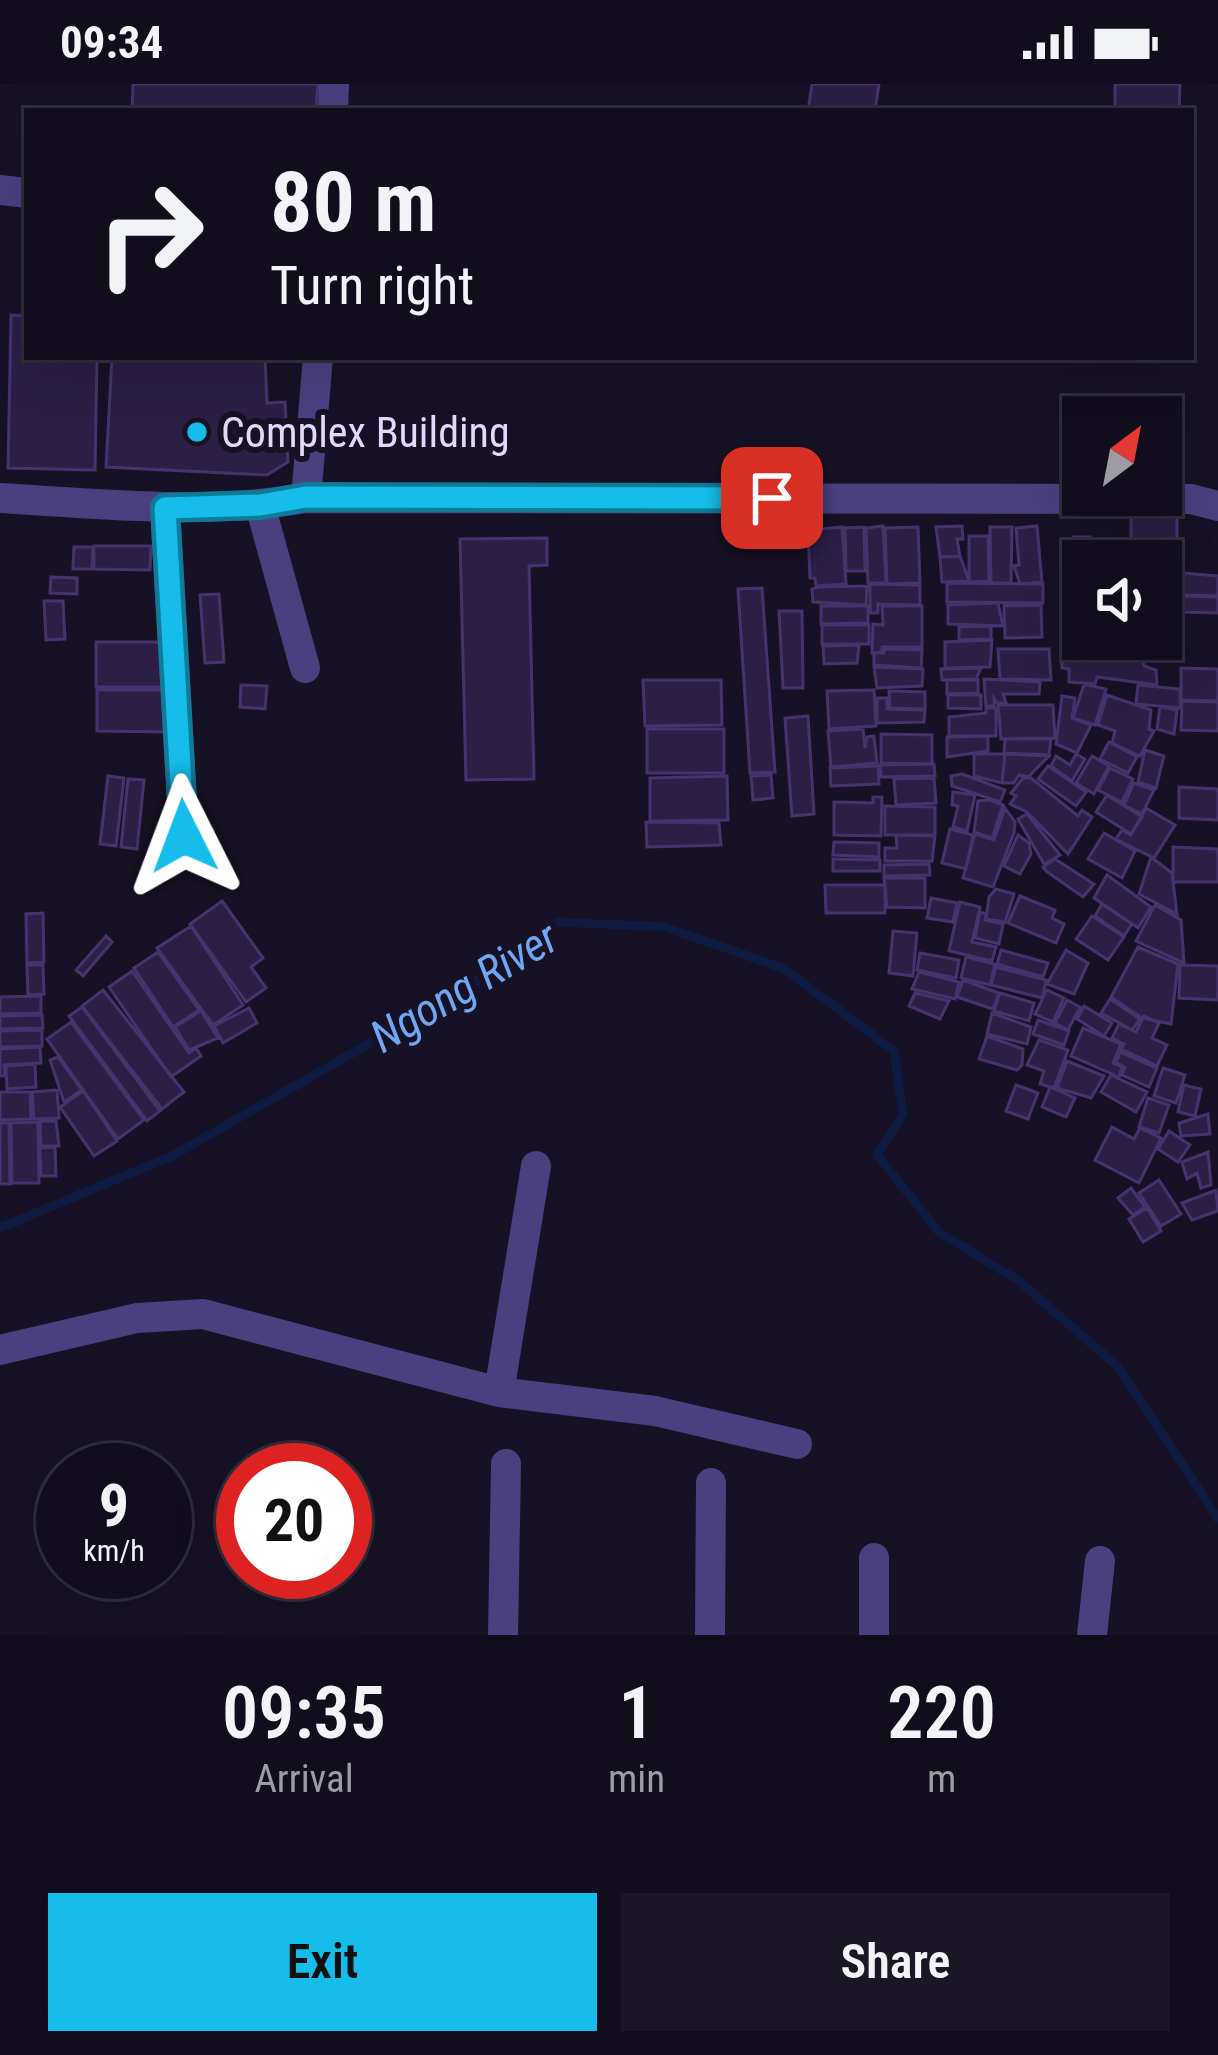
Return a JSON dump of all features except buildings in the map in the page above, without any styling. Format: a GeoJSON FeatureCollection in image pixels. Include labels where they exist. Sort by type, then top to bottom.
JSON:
{"type":"FeatureCollection","features":[{"type":"Feature","properties":{"kind":"street"},"geometry":{"type":"LineString","coordinates":[[306,497],[318,360]]}},
{"type":"Feature","properties":{"kind":"street"},"geometry":{"type":"LineString","coordinates":[[0,498],[165,508],[260,505],[306,497],[1191,499],[1218,506]]}},
{"type":"Feature","properties":{"kind":"street"},"geometry":{"type":"LineString","coordinates":[[260,505],[304,668]]}},
{"type":"Feature","properties":{"kind":"street"},"geometry":{"type":"LineString","coordinates":[[165,508],[184,836]]}},
{"type":"Feature","properties":{"kind":"street"},"geometry":{"type":"LineString","coordinates":[[500,1392],[536,1166]]}},
{"type":"Feature","properties":{"kind":"street"},"geometry":{"type":"LineString","coordinates":[[0,1350],[137,1318],[202,1314],[500,1392],[655,1411],[797,1444]]}},
{"type":"Feature","properties":{"kind":"street"},"geometry":{"type":"LineString","coordinates":[[503,1635],[506,1464]]}},
{"type":"Feature","properties":{"kind":"street"},"geometry":{"type":"LineString","coordinates":[[710,1483],[710,1635]]}},
{"type":"Feature","properties":{"kind":"street"},"geometry":{"type":"LineString","coordinates":[[874,1558],[874,1635]]}},
{"type":"Feature","properties":{"kind":"street"},"geometry":{"type":"LineString","coordinates":[[1092,1635],[1100,1561]]}},
{"type":"Feature","properties":{"kind":"waterway","name":"Ngong River"},"geometry":{"type":"LineString","coordinates":[[0,1228],[172,1156],[470,986],[558,922],[665,927],[783,968],[894,1051],[903,1114],[877,1155],[939,1232],[1019,1281],[1118,1367],[1218,1519]]}},
{"type":"Feature","properties":{"kind":"place","name":"Complex Building"},"geometry":{"type":"Point","coordinates":[197,432]}},
{"type":"Feature","properties":{"kind":"route"},"geometry":{"type":"LineString","coordinates":[[184,836],[165,508],[260,505],[306,497],[772,498]]}}]}
